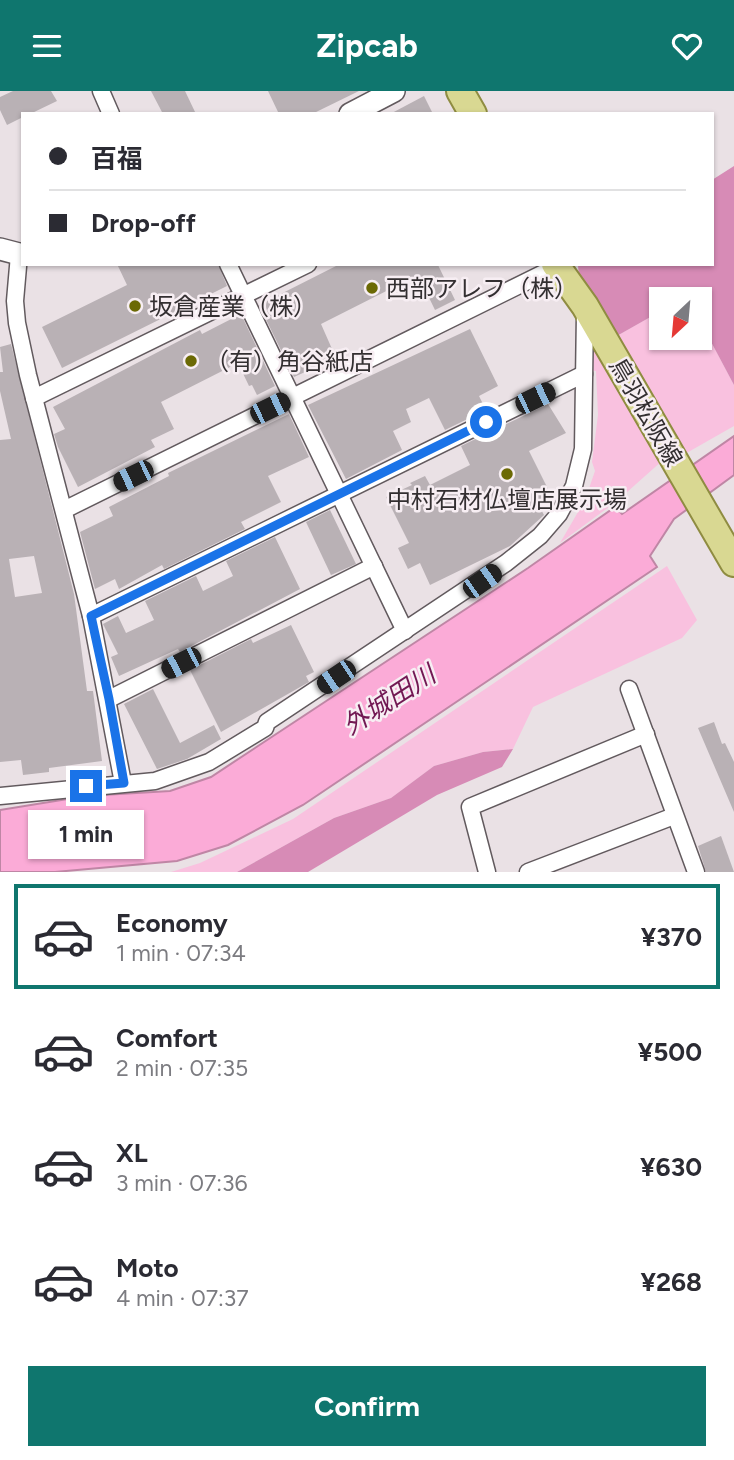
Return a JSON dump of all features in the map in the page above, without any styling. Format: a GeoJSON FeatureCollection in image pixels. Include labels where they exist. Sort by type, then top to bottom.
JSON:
{"type":"FeatureCollection","features":[{"type":"Feature","properties":{"kind":"main road"},"geometry":{"type":"LineString","coordinates":[[460,91],[472,112]]}},
{"type":"Feature","properties":{"kind":"main road","name":"鳥羽松阪線"},"geometry":{"type":"LineString","coordinates":[[555,266],[585,306],[734,563]]}},
{"type":"Feature","properties":{"kind":"street"},"geometry":{"type":"LineString","coordinates":[[101,91],[110,112]]}},
{"type":"Feature","properties":{"kind":"street"},"geometry":{"type":"LineString","coordinates":[[354,112],[394,91]]}},
{"type":"Feature","properties":{"kind":"street"},"geometry":{"type":"LineString","coordinates":[[14,253],[18,323],[34,398],[91,616],[124,783]]}},
{"type":"Feature","properties":{"kind":"street"},"geometry":{"type":"LineString","coordinates":[[229,266],[405,631]]}},
{"type":"Feature","properties":{"kind":"street"},"geometry":{"type":"LineString","coordinates":[[34,398],[304,266]]}},
{"type":"Feature","properties":{"kind":"street"},"geometry":{"type":"LineString","coordinates":[[64,510],[555,266]]}},
{"type":"Feature","properties":{"kind":"street"},"geometry":{"type":"LineString","coordinates":[[0,796],[155,781],[209,762],[265,728],[267,722],[506,563],[540,536],[559,514],[574,486],[583,449],[585,306]]}},
{"type":"Feature","properties":{"kind":"street"},"geometry":{"type":"LineString","coordinates":[[91,616],[584,374]]}},
{"type":"Feature","properties":{"kind":"street"},"geometry":{"type":"LineString","coordinates":[[109,699],[373,566]]}},
{"type":"Feature","properties":{"kind":"street"},"geometry":{"type":"LineString","coordinates":[[629,689],[696,872]]}},
{"type":"Feature","properties":{"kind":"street"},"geometry":{"type":"LineString","coordinates":[[487,872],[470,807],[646,734]]}},
{"type":"Feature","properties":{"kind":"street"},"geometry":{"type":"LineString","coordinates":[[528,872],[674,816]]}},
{"type":"Feature","properties":{"kind":"shaded area"},"geometry":{"type":"Polygon","coordinates":[[[734,166],[734,385],[712,344],[712,287],[649,287],[649,318],[615,337],[579,278],[578,266],[714,266],[714,179],[734,166]]]}},
{"type":"Feature","properties":{"kind":"shaded area"},"geometry":{"type":"Polygon","coordinates":[[[649,318],[649,350],[712,350],[712,344],[734,385],[734,426],[683,455],[615,337],[649,318]]]}},
{"type":"Feature","properties":{"kind":"shaded area"},"geometry":{"type":"Polygon","coordinates":[[[589,336],[663,460],[617,501],[560,543],[585,500],[595,471],[592,462],[598,415],[596,371],[588,370],[589,336]]]}},
{"type":"Feature","properties":{"kind":"shaded area"},"geometry":{"type":"Polygon","coordinates":[[[667,566],[697,620],[682,638],[533,707],[513,749],[483,752],[434,766],[391,798],[334,818],[237,872],[171,872],[200,863],[293,819],[667,566]]]}},
{"type":"Feature","properties":{"kind":"shaded area"},"geometry":{"type":"Polygon","coordinates":[[[513,749],[502,767],[437,795],[308,872],[237,872],[334,818],[391,798],[434,766],[483,752],[513,749]]]}},
{"type":"Feature","properties":{"kind":"water","name":"外城田川"},"geometry":{"type":"Polygon","coordinates":[[[734,436],[734,475],[674,519],[650,556],[657,567],[303,805],[228,845],[177,861],[55,872],[0,872],[0,810],[86,796],[170,791],[211,777],[528,568],[615,507],[622,514],[734,436]]]}},
{"type":"Feature","properties":{"kind":"building"},"geometry":{"type":"Polygon","coordinates":[[[13,91],[51,91],[57,101],[34,112],[21,112],[21,118],[7,125],[0,110],[0,97],[13,91]]]}},
{"type":"Feature","properties":{"kind":"building"},"geometry":{"type":"Polygon","coordinates":[[[151,91],[185,91],[195,112],[162,112],[151,91]]]}},
{"type":"Feature","properties":{"kind":"building"},"geometry":{"type":"Polygon","coordinates":[[[268,91],[359,91],[316,112],[278,112],[268,91]]]}},
{"type":"Feature","properties":{"kind":"building"},"geometry":{"type":"Polygon","coordinates":[[[424,96],[432,112],[394,112],[424,96]]]}},
{"type":"Feature","properties":{"kind":"building","name":"坂倉産業（株）"},"geometry":{"type":"Polygon","coordinates":[[[118,266],[219,266],[227,286],[62,368],[42,327],[127,285],[118,266]]]}},
{"type":"Feature","properties":{"kind":"building"},"geometry":{"type":"Polygon","coordinates":[[[336,266],[438,266],[455,300],[435,310],[418,275],[321,324],[336,358],[294,377],[259,305],[336,266]]]}},
{"type":"Feature","properties":{"kind":"building"},"geometry":{"type":"Polygon","coordinates":[[[241,314],[275,386],[257,395],[252,385],[249,386],[238,363],[161,402],[174,429],[151,440],[155,447],[78,487],[58,447],[54,434],[65,429],[53,407],[200,330],[202,334],[241,314]]]}},
{"type":"Feature","properties":{"kind":"building"},"geometry":{"type":"Polygon","coordinates":[[[470,329],[498,386],[479,396],[486,410],[445,430],[429,398],[406,409],[411,422],[393,431],[402,450],[346,479],[308,405],[470,329]]]}},
{"type":"Feature","properties":{"kind":"building"},"geometry":{"type":"Polygon","coordinates":[[[11,344],[74,594],[87,691],[93,691],[102,761],[49,768],[49,772],[23,775],[21,760],[0,762],[0,440],[11,439],[0,391],[0,372],[3,372],[0,347],[11,344]],[[34,556],[9,559],[15,597],[42,593],[34,556]]]}},
{"type":"Feature","properties":{"kind":"building"},"geometry":{"type":"Polygon","coordinates":[[[548,404],[566,433],[529,451],[553,499],[539,506],[544,515],[510,546],[430,585],[420,563],[408,569],[398,548],[409,543],[386,497],[425,476],[430,485],[470,465],[461,446],[548,404]]]}},
{"type":"Feature","properties":{"kind":"building"},"geometry":{"type":"Polygon","coordinates":[[[289,414],[309,457],[268,476],[281,502],[241,522],[245,529],[164,569],[162,565],[119,589],[115,579],[95,589],[80,532],[113,516],[109,507],[169,476],[168,473],[289,414]]]}},
{"type":"Feature","properties":{"kind":"building"},"geometry":{"type":"Polygon","coordinates":[[[330,510],[356,564],[331,575],[306,522],[330,510]]]}},
{"type":"Feature","properties":{"kind":"building"},"geometry":{"type":"Polygon","coordinates":[[[275,537],[300,589],[180,652],[178,649],[119,676],[111,657],[118,654],[103,624],[118,616],[126,633],[154,620],[145,601],[196,576],[203,591],[233,576],[226,561],[275,537]]]}},
{"type":"Feature","properties":{"kind":"building"},"geometry":{"type":"Polygon","coordinates":[[[291,625],[314,672],[306,676],[309,682],[221,732],[190,670],[251,639],[253,643],[291,625]]]}},
{"type":"Feature","properties":{"kind":"building"},"geometry":{"type":"Polygon","coordinates":[[[153,689],[180,743],[214,725],[221,739],[187,759],[157,769],[124,704],[153,689]]]}},
{"type":"Feature","properties":{"kind":"building"},"geometry":{"type":"Polygon","coordinates":[[[714,722],[722,744],[725,743],[734,762],[734,812],[698,728],[714,722]]]}},
{"type":"Feature","properties":{"kind":"building"},"geometry":{"type":"Polygon","coordinates":[[[721,836],[734,872],[706,872],[698,846],[721,836]]]}},
{"type":"Feature","properties":{"kind":"place","name":"西部アレフ（株）"},"geometry":{"type":"Point","coordinates":[372,288]}},
{"type":"Feature","properties":{"kind":"place","name":"坂倉産業（株）"},"geometry":{"type":"Point","coordinates":[135,306]}},
{"type":"Feature","properties":{"kind":"place","name":"（有）角谷紙店"},"geometry":{"type":"Point","coordinates":[191,361]}},
{"type":"Feature","properties":{"kind":"place","name":"中村石材仏壇店展示場"},"geometry":{"type":"Point","coordinates":[507,474]}},
{"type":"Feature","properties":{"kind":"route"},"geometry":{"type":"LineString","coordinates":[[86,786],[124,783],[91,616],[486,422]]}}]}
